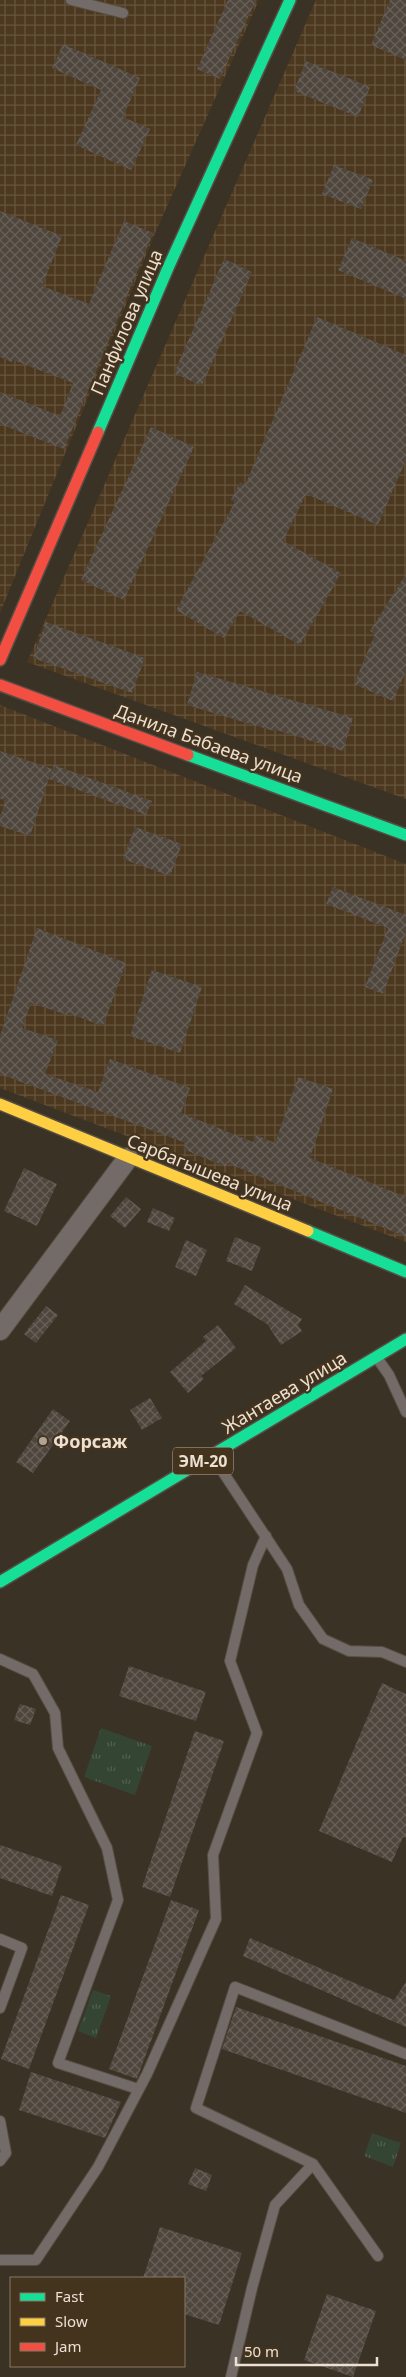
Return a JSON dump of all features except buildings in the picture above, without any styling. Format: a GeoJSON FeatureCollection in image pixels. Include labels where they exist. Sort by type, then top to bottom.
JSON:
{"type":"FeatureCollection","features":[{"type":"Feature","properties":{"kind":"street","name":"Панфилова улица"},"geometry":{"type":"LineString","coordinates":[[0,660],[168,268],[290,0]]}},
{"type":"Feature","properties":{"kind":"street","name":"Данила Бабаева улица"},"geometry":{"type":"LineString","coordinates":[[0,685],[406,834]]}},
{"type":"Feature","properties":{"kind":"street","name":"Сарбагышева улица"},"geometry":{"type":"LineString","coordinates":[[0,1104],[406,1272]]}},
{"type":"Feature","properties":{"kind":"street"},"geometry":{"type":"LineString","coordinates":[[0,1330],[128,1158]]}},
{"type":"Feature","properties":{"kind":"street","name":"Жантаева улица"},"geometry":{"type":"LineString","coordinates":[[0,1582],[406,1339]]}},
{"type":"Feature","properties":{"kind":"lane"},"geometry":{"type":"LineString","coordinates":[[71,0],[123,13]]}},
{"type":"Feature","properties":{"kind":"lane"},"geometry":{"type":"LineString","coordinates":[[376,1357],[389,1375],[406,1412]]}},
{"type":"Feature","properties":{"kind":"lane"},"geometry":{"type":"LineString","coordinates":[[212,1455],[287,1569],[299,1605],[323,1639],[349,1651],[382,1652],[406,1662]]}},
{"type":"Feature","properties":{"kind":"lane"},"geometry":{"type":"LineString","coordinates":[[0,2260],[36,2260],[98,2166],[146,2074],[216,1920],[213,1855],[257,1734],[230,1661],[253,1565],[266,1536]]}},
{"type":"Feature","properties":{"kind":"lane"},"geometry":{"type":"LineString","coordinates":[[0,1659],[33,1674],[55,1712],[58,1748],[108,1848],[118,1900],[58,2064],[138,2089]]}},
{"type":"Feature","properties":{"kind":"lane"},"geometry":{"type":"LineString","coordinates":[[0,1939],[22,1948],[0,2008]]}},
{"type":"Feature","properties":{"kind":"lane"},"geometry":{"type":"LineString","coordinates":[[378,2256],[313,2164],[196,2108],[235,1987],[406,2054]]}},
{"type":"Feature","properties":{"kind":"lane"},"geometry":{"type":"LineString","coordinates":[[0,2121],[6,2153],[0,2161]]}},
{"type":"Feature","properties":{"kind":"lane"},"geometry":{"type":"LineString","coordinates":[[231,2377],[252,2288],[275,2205],[313,2164]]}},
{"type":"Feature","properties":{"kind":"shaded area"},"geometry":{"type":"Polygon","coordinates":[[[0,0],[259,0],[156,231],[0,613],[0,0]]]}},
{"type":"Feature","properties":{"kind":"shaded area"},"geometry":{"type":"Polygon","coordinates":[[[316,0],[406,0],[406,799],[27,662],[316,0]]]}},
{"type":"Feature","properties":{"kind":"shaded area"},"geometry":{"type":"Polygon","coordinates":[[[0,705],[406,864],[406,1242],[0,1088],[0,705]]]}},
{"type":"Feature","properties":{"kind":"green space"},"geometry":{"type":"Polygon","coordinates":[[[101,1728],[152,1746],[135,1795],[84,1777],[101,1728]]]}},
{"type":"Feature","properties":{"kind":"green space"},"geometry":{"type":"Polygon","coordinates":[[[93,1990],[111,1996],[96,2038],[78,2031],[93,1990]]]}},
{"type":"Feature","properties":{"kind":"green space"},"geometry":{"type":"Polygon","coordinates":[[[372,2133],[401,2143],[393,2167],[364,2156],[372,2133]]]}},
{"type":"Feature","properties":{"kind":"traffic: fast"},"geometry":{"type":"LineString","coordinates":[[98,432],[168,268],[290,0]]}},
{"type":"Feature","properties":{"kind":"traffic: fast"},"geometry":{"type":"LineString","coordinates":[[188,755],[406,835]]}},
{"type":"Feature","properties":{"kind":"traffic: fast"},"geometry":{"type":"LineString","coordinates":[[308,1231],[406,1272]]}},
{"type":"Feature","properties":{"kind":"traffic: fast"},"geometry":{"type":"LineString","coordinates":[[0,1582],[406,1339]]}},
{"type":"Feature","properties":{"kind":"traffic: slow"},"geometry":{"type":"LineString","coordinates":[[0,1104],[308,1231]]}},
{"type":"Feature","properties":{"kind":"traffic: jam"},"geometry":{"type":"LineString","coordinates":[[0,660],[98,432]]}},
{"type":"Feature","properties":{"kind":"traffic: jam"},"geometry":{"type":"LineString","coordinates":[[0,685],[188,755]]}},
{"type":"Feature","properties":{"kind":"place","name":"Форсаж"},"geometry":{"type":"Point","coordinates":[43,1441]}}]}
